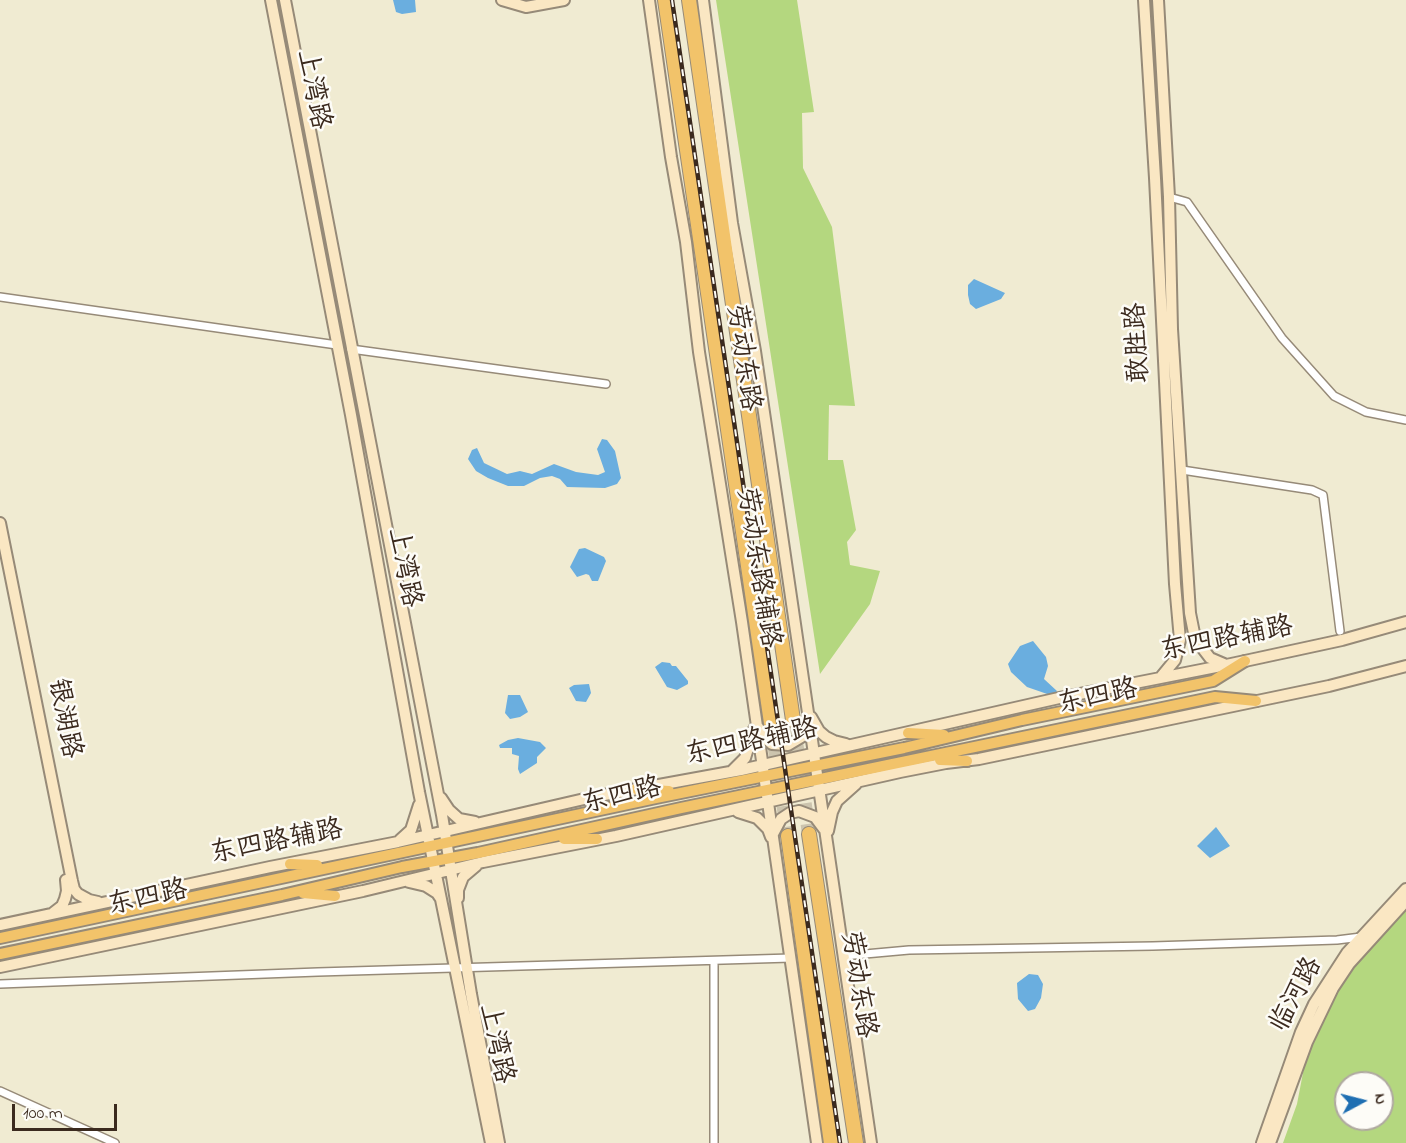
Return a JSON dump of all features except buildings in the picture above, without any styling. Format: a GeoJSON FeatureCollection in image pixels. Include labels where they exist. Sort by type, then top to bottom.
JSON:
{"type":"FeatureCollection","features":[{"type":"Feature","properties":{"kind":"highway","name":"劳动东路"},"geometry":{"type":"LineString","coordinates":[[665,0],[761,720]]}},
{"type":"Feature","properties":{"kind":"highway","name":"劳动东路"},"geometry":{"type":"LineString","coordinates":[[689,0],[793,720]]}},
{"type":"Feature","properties":{"kind":"highway","name":"劳动东路"},"geometry":{"type":"LineString","coordinates":[[809,834],[856,1143]]}},
{"type":"Feature","properties":{"kind":"highway","name":"劳动东路"},"geometry":{"type":"LineString","coordinates":[[788,836],[831,1143]]}},
{"type":"Feature","properties":{"kind":"main road","name":"上湾路"},"geometry":{"type":"LineString","coordinates":[[271,0],[419,792],[491,1143]]}},
{"type":"Feature","properties":{"kind":"main road","name":"上湾路"},"geometry":{"type":"LineString","coordinates":[[285,0],[437,790],[471,994],[499,1143]]}},
{"type":"Feature","properties":{"kind":"main road"},"geometry":{"type":"LineString","coordinates":[[503,0],[526,7],[564,0]]}},
{"type":"Feature","properties":{"kind":"main road"},"geometry":{"type":"LineString","coordinates":[[643,0],[649,5]]}},
{"type":"Feature","properties":{"kind":"main road","name":"敢胜路"},"geometry":{"type":"LineString","coordinates":[[1144,0],[1175,584],[1180,640],[1175,660],[1161,677]]}},
{"type":"Feature","properties":{"kind":"main road","name":"敢胜路"},"geometry":{"type":"LineString","coordinates":[[1158,0],[1169,197],[1172,328],[1192,624],[1197,640],[1205,652],[1217,662],[1227,665]]}},
{"type":"Feature","properties":{"kind":"main road","name":"劳动东路辅路"},"geometry":{"type":"LineString","coordinates":[[705,3],[732,223],[755,351],[871,1143]]}},
{"type":"Feature","properties":{"kind":"main road","name":"劳动东路辅路"},"geometry":{"type":"LineString","coordinates":[[649,5],[686,242],[704,385],[761,720],[767,797],[818,1143]]}},
{"type":"Feature","properties":{"kind":"main road","name":"银湖路"},"geometry":{"type":"LineString","coordinates":[[0,523],[74,889],[84,898],[105,903]]}},
{"type":"Feature","properties":{"kind":"main road","name":"银湖路"},"geometry":{"type":"LineString","coordinates":[[0,553],[66,882],[67,891],[62,906],[49,915]]}},
{"type":"Feature","properties":{"kind":"main road","name":"东四路辅路"},"geometry":{"type":"LineString","coordinates":[[0,925],[398,842],[429,840],[444,831],[636,789],[730,772],[764,770],[813,753],[1342,640],[1406,622]]}},
{"type":"Feature","properties":{"kind":"main road","name":"东四路"},"geometry":{"type":"LineString","coordinates":[[0,938],[373,857],[429,840],[446,843],[703,788],[764,770],[815,766],[1212,681],[1245,661]]}},
{"type":"Feature","properties":{"kind":"main road"},"geometry":{"type":"LineString","coordinates":[[849,759],[842,764],[841,770],[856,777],[967,761],[1329,686],[1406,666]]}},
{"type":"Feature","properties":{"kind":"main road","name":"东四路"},"geometry":{"type":"LineString","coordinates":[[0,954],[369,874],[767,797],[856,777],[890,766],[1215,697],[1256,701]]}},
{"type":"Feature","properties":{"kind":"main road"},"geometry":{"type":"LineString","coordinates":[[806,703],[819,731],[834,741],[853,745]]}},
{"type":"Feature","properties":{"kind":"main road"},"geometry":{"type":"LineString","coordinates":[[761,720],[764,737],[772,744],[788,745],[803,736],[808,720]]}},
{"type":"Feature","properties":{"kind":"main road"},"geometry":{"type":"LineString","coordinates":[[703,788],[740,764],[761,720]]}},
{"type":"Feature","properties":{"kind":"main road"},"geometry":{"type":"LineString","coordinates":[[908,733],[956,735]]}},
{"type":"Feature","properties":{"kind":"main road"},"geometry":{"type":"LineString","coordinates":[[922,759],[967,761]]}},
{"type":"Feature","properties":{"kind":"main road"},"geometry":{"type":"LineString","coordinates":[[828,849],[832,812],[856,777]]}},
{"type":"Feature","properties":{"kind":"main road"},"geometry":{"type":"LineString","coordinates":[[636,789],[685,792]]}},
{"type":"Feature","properties":{"kind":"main road"},"geometry":{"type":"LineString","coordinates":[[437,790],[445,805],[459,819],[484,822]]}},
{"type":"Feature","properties":{"kind":"main road"},"geometry":{"type":"LineString","coordinates":[[373,857],[398,842],[411,830],[420,805],[419,792]]}},
{"type":"Feature","properties":{"kind":"main road"},"geometry":{"type":"LineString","coordinates":[[0,967],[725,812],[767,797]]}},
{"type":"Feature","properties":{"kind":"main road"},"geometry":{"type":"LineString","coordinates":[[773,834],[781,819],[790,813],[799,811],[819,820],[825,832]]}},
{"type":"Feature","properties":{"kind":"main road"},"geometry":{"type":"LineString","coordinates":[[725,812],[745,813],[757,818],[768,829],[775,846]]}},
{"type":"Feature","properties":{"kind":"main road"},"geometry":{"type":"LineString","coordinates":[[543,839],[597,839]]}},
{"type":"Feature","properties":{"kind":"main road"},"geometry":{"type":"LineString","coordinates":[[457,910],[458,890],[463,877],[479,863],[508,846]]}},
{"type":"Feature","properties":{"kind":"main road"},"geometry":{"type":"LineString","coordinates":[[290,864],[332,866]]}},
{"type":"Feature","properties":{"kind":"main road"},"geometry":{"type":"LineString","coordinates":[[399,882],[413,882],[426,886],[436,893],[444,905]]}},
{"type":"Feature","properties":{"kind":"main road","name":"临河路"},"geometry":{"type":"LineString","coordinates":[[1262,1143],[1301,1032],[1314,1004],[1329,979],[1361,937],[1406,889]]}},
{"type":"Feature","properties":{"kind":"main road"},"geometry":{"type":"LineString","coordinates":[[293,892],[335,896]]}},
{"type":"Feature","properties":{"kind":"main road","name":"临河路"},"geometry":{"type":"LineString","coordinates":[[1270,1143],[1307,1042],[1333,988],[1349,964],[1406,901]]}},
{"type":"Feature","properties":{"kind":"street"},"geometry":{"type":"LineString","coordinates":[[1169,197],[1187,202],[1282,338],[1334,396],[1366,412],[1406,420]]}},
{"type":"Feature","properties":{"kind":"street"},"geometry":{"type":"LineString","coordinates":[[0,297],[337,345]]}},
{"type":"Feature","properties":{"kind":"street"},"geometry":{"type":"LineString","coordinates":[[351,349],[606,384]]}},
{"type":"Feature","properties":{"kind":"street"},"geometry":{"type":"LineString","coordinates":[[1182,470],[1312,490],[1323,495],[1340,631]]}},
{"type":"Feature","properties":{"kind":"street"},"geometry":{"type":"LineString","coordinates":[[843,956],[909,950],[1165,946],[1337,940],[1361,937]]}},
{"type":"Feature","properties":{"kind":"street"},"geometry":{"type":"LineString","coordinates":[[0,984],[791,958]]}},
{"type":"Feature","properties":{"kind":"street"},"geometry":{"type":"LineString","coordinates":[[714,961],[714,1143]]}},
{"type":"Feature","properties":{"kind":"street"},"geometry":{"type":"LineString","coordinates":[[0,1091],[116,1143]]}},
{"type":"Feature","properties":{"kind":"green space"},"geometry":{"type":"Polygon","coordinates":[[[716,0],[797,0],[814,112],[802,113],[803,168],[832,227],[855,406],[829,405],[828,460],[843,460],[856,530],[847,542],[850,565],[880,571],[870,604],[820,674],[716,0]]]}},
{"type":"Feature","properties":{"kind":"green space"},"geometry":{"type":"Polygon","coordinates":[[[1406,907],[1406,1143],[1283,1143],[1297,1104],[1307,1052],[1338,988],[1353,967],[1406,907]]]}},
{"type":"Feature","properties":{"kind":"water"},"geometry":{"type":"Polygon","coordinates":[[[393,0],[415,0],[416,12],[402,14],[396,12],[393,0]]]}},
{"type":"Feature","properties":{"kind":"water"},"geometry":{"type":"Polygon","coordinates":[[[974,279],[1005,293],[1001,299],[976,309],[970,304],[968,295],[968,285],[974,279]]]}},
{"type":"Feature","properties":{"kind":"water"},"geometry":{"type":"Polygon","coordinates":[[[602,439],[607,440],[615,451],[621,478],[617,484],[605,488],[567,487],[560,479],[552,476],[540,478],[524,486],[508,486],[476,471],[468,459],[472,450],[477,448],[484,463],[507,474],[520,471],[532,474],[554,464],[576,472],[598,475],[605,472],[597,449],[602,439]]]}},
{"type":"Feature","properties":{"kind":"water"},"geometry":{"type":"Polygon","coordinates":[[[585,548],[604,557],[606,561],[598,581],[592,581],[586,574],[577,577],[570,567],[579,549],[585,548]]]}},
{"type":"Feature","properties":{"kind":"water"},"geometry":{"type":"Polygon","coordinates":[[[1033,641],[1046,657],[1048,666],[1044,679],[1057,691],[1053,696],[1027,687],[1011,672],[1008,664],[1020,646],[1033,641]]]}},
{"type":"Feature","properties":{"kind":"water"},"geometry":{"type":"Polygon","coordinates":[[[662,662],[676,666],[688,684],[677,690],[667,687],[655,667],[662,662]]]}},
{"type":"Feature","properties":{"kind":"water"},"geometry":{"type":"Polygon","coordinates":[[[589,684],[591,693],[586,702],[576,701],[569,688],[574,685],[589,684]]]}},
{"type":"Feature","properties":{"kind":"water"},"geometry":{"type":"Polygon","coordinates":[[[508,695],[520,695],[528,712],[510,719],[505,713],[508,695]]]}},
{"type":"Feature","properties":{"kind":"water"},"geometry":{"type":"Polygon","coordinates":[[[518,738],[540,742],[546,748],[537,757],[537,763],[520,774],[519,756],[512,754],[512,748],[500,748],[499,745],[518,738]]]}},
{"type":"Feature","properties":{"kind":"water"},"geometry":{"type":"Polygon","coordinates":[[[1216,827],[1230,846],[1210,858],[1197,846],[1216,827]]]}},
{"type":"Feature","properties":{"kind":"water"},"geometry":{"type":"Polygon","coordinates":[[[1029,974],[1038,975],[1043,984],[1041,998],[1035,1009],[1028,1011],[1018,999],[1017,983],[1029,974]]]}},
{"type":"Feature","properties":{"kind":"tunnel"},"geometry":{"type":"LineString","coordinates":[[793,720],[809,834]]}},
{"type":"Feature","properties":{"kind":"tunnel"},"geometry":{"type":"LineString","coordinates":[[771,723],[788,836]]}},
{"type":"Feature","properties":{"kind":"railway"},"geometry":{"type":"LineString","coordinates":[[672,0],[840,1143]]}}]}
